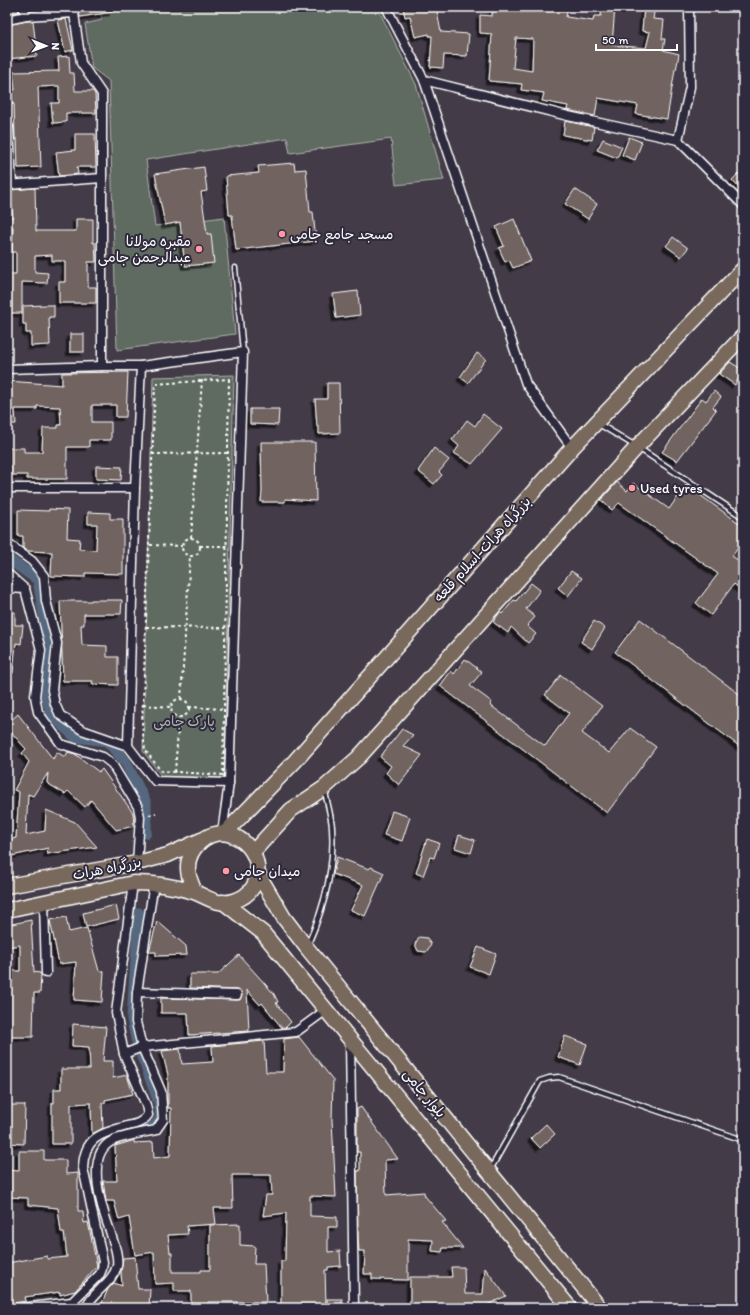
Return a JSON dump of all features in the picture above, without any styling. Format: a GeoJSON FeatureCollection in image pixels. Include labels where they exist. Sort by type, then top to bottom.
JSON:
{"type":"FeatureCollection","features":[{"type":"Feature","properties":{"kind":"highway","name":"بزرگراه هرات-اسلام قلعه"},"geometry":{"type":"LineString","coordinates":[[224,833],[295,762],[572,448],[743,269]]}},
{"type":"Feature","properties":{"kind":"highway"},"geometry":{"type":"LineString","coordinates":[[254,852],[291,810],[324,788],[359,757],[637,447],[743,336]]}},
{"type":"Feature","properties":{"kind":"highway"},"geometry":{"type":"LineString","coordinates":[[224,833],[237,836],[246,842],[254,852],[257,862],[257,872],[255,882],[243,897],[234,901],[213,902],[195,892],[188,868],[190,857],[195,847],[203,839],[212,835],[224,833]]}},
{"type":"Feature","properties":{"kind":"highway","name":"بزرگراه هرات"},"geometry":{"type":"LineString","coordinates":[[7,886],[137,863],[168,854],[203,839]]}},
{"type":"Feature","properties":{"kind":"highway","name":"بلوار جامی"},"geometry":{"type":"LineString","coordinates":[[257,872],[284,918],[307,948],[600,1308]]}},
{"type":"Feature","properties":{"kind":"highway","name":"بزرگراه هرات"},"geometry":{"type":"LineString","coordinates":[[7,910],[133,883],[154,883],[195,892]]}},
{"type":"Feature","properties":{"kind":"highway","name":"بلوار جامی"},"geometry":{"type":"LineString","coordinates":[[223,902],[263,933],[570,1308]]}},
{"type":"Feature","properties":{"kind":"street"},"geometry":{"type":"LineString","coordinates":[[23,7],[26,16]]}},
{"type":"Feature","properties":{"kind":"street"},"geometry":{"type":"LineString","coordinates":[[386,7],[424,80],[526,384],[572,448]]}},
{"type":"Feature","properties":{"kind":"street"},"geometry":{"type":"LineString","coordinates":[[678,140],[690,87],[690,7]]}},
{"type":"Feature","properties":{"kind":"street"},"geometry":{"type":"LineString","coordinates":[[7,20],[74,10],[81,63],[102,94],[102,366]]}},
{"type":"Feature","properties":{"kind":"street"},"geometry":{"type":"LineString","coordinates":[[424,80],[568,116],[678,140],[743,205]]}},
{"type":"Feature","properties":{"kind":"street"},"geometry":{"type":"LineString","coordinates":[[7,123],[9,128],[10,185],[102,178]]}},
{"type":"Feature","properties":{"kind":"street"},"geometry":{"type":"LineString","coordinates":[[7,369],[141,366],[242,352],[229,783],[224,833]]}},
{"type":"Feature","properties":{"kind":"street"},"geometry":{"type":"LineString","coordinates":[[128,746],[135,488],[141,366]]}},
{"type":"Feature","properties":{"kind":"street"},"geometry":{"type":"LineString","coordinates":[[10,488],[135,488]]}},
{"type":"Feature","properties":{"kind":"street"},"geometry":{"type":"LineString","coordinates":[[7,543],[32,561],[44,576],[46,601],[58,643],[52,690],[55,704],[60,715],[82,730],[128,746],[155,781],[229,783]]}},
{"type":"Feature","properties":{"kind":"street"},"geometry":{"type":"LineString","coordinates":[[7,574],[25,589],[42,650],[35,696],[38,712],[61,744],[103,757],[112,764],[138,807],[140,817],[137,863]]}},
{"type":"Feature","properties":{"kind":"street"},"geometry":{"type":"LineString","coordinates":[[7,588],[25,589]]}},
{"type":"Feature","properties":{"kind":"street"},"geometry":{"type":"LineString","coordinates":[[22,1308],[72,1305],[100,1274],[102,1269],[83,1168],[83,1154],[90,1141],[116,1129],[142,1122],[148,1115],[146,1105],[124,1054],[116,1013],[133,883]]}},
{"type":"Feature","properties":{"kind":"street"},"geometry":{"type":"LineString","coordinates":[[86,1308],[88,1302],[112,1277],[117,1266],[116,1249],[103,1210],[96,1179],[98,1160],[104,1149],[113,1141],[156,1130],[163,1120],[162,1091],[142,1047],[136,1022],[136,992],[154,883]]}},
{"type":"Feature","properties":{"kind":"street"},"geometry":{"type":"LineString","coordinates":[[44,902],[46,973]]}},
{"type":"Feature","properties":{"kind":"street"},"geometry":{"type":"LineString","coordinates":[[136,992],[237,995]]}},
{"type":"Feature","properties":{"kind":"street"},"geometry":{"type":"LineString","coordinates":[[124,1054],[142,1047],[296,1032],[326,1010]]}},
{"type":"Feature","properties":{"kind":"street"},"geometry":{"type":"LineString","coordinates":[[350,1039],[354,1308]]}},
{"type":"Feature","properties":{"kind":"street"},"geometry":{"type":"LineString","coordinates":[[92,1212],[103,1210]]}},
{"type":"Feature","properties":{"kind":"lane"},"geometry":{"type":"LineString","coordinates":[[235,268],[242,352]]}},
{"type":"Feature","properties":{"kind":"lane"},"geometry":{"type":"LineString","coordinates":[[597,423],[637,447],[743,517]]}},
{"type":"Feature","properties":{"kind":"lane"},"geometry":{"type":"LineString","coordinates":[[307,948],[318,920],[329,876],[333,842],[332,825],[324,788]]}},
{"type":"Feature","properties":{"kind":"lane"},"geometry":{"type":"LineString","coordinates":[[489,1172],[540,1081],[549,1078],[559,1077],[743,1140]]}},
{"type":"Feature","properties":{"kind":"path"},"geometry":{"type":"LineString","coordinates":[[229,379],[228,453],[228,546],[222,775],[161,771],[145,750],[142,726],[155,384],[229,379]]}},
{"type":"Feature","properties":{"kind":"path"},"geometry":{"type":"LineString","coordinates":[[192,538],[202,380]]}},
{"type":"Feature","properties":{"kind":"path"},"geometry":{"type":"LineString","coordinates":[[152,454],[228,453]]}},
{"type":"Feature","properties":{"kind":"path"},"geometry":{"type":"LineString","coordinates":[[182,546],[186,539],[192,538],[197,540],[200,546],[198,552],[190,556]]}},
{"type":"Feature","properties":{"kind":"path"},"geometry":{"type":"LineString","coordinates":[[150,546],[182,546]]}},
{"type":"Feature","properties":{"kind":"path"},"geometry":{"type":"LineString","coordinates":[[182,546],[185,554],[190,556]]}},
{"type":"Feature","properties":{"kind":"path"},"geometry":{"type":"LineString","coordinates":[[200,546],[228,546]]}},
{"type":"Feature","properties":{"kind":"path"},"geometry":{"type":"LineString","coordinates":[[181,699],[190,556]]}},
{"type":"Feature","properties":{"kind":"path"},"geometry":{"type":"LineString","coordinates":[[146,627],[225,628]]}},
{"type":"Feature","properties":{"kind":"path"},"geometry":{"type":"LineString","coordinates":[[181,699],[186,701],[189,707],[187,713],[179,717],[172,713],[171,707],[173,702],[181,699]]}},
{"type":"Feature","properties":{"kind":"path"},"geometry":{"type":"LineString","coordinates":[[143,706],[171,707]]}},
{"type":"Feature","properties":{"kind":"path"},"geometry":{"type":"LineString","coordinates":[[189,707],[224,709]]}},
{"type":"Feature","properties":{"kind":"path"},"geometry":{"type":"LineString","coordinates":[[175,772],[179,717]]}},
{"type":"Feature","properties":{"kind":"green space"},"geometry":{"type":"Polygon","coordinates":[[[99,7],[377,7],[416,84],[444,180],[396,185],[391,139],[290,153],[287,138],[146,160],[155,226],[224,217],[235,334],[117,350],[109,81],[92,68],[85,24],[102,20],[99,7]]]}},
{"type":"Feature","properties":{"kind":"green space","name":"پارک جامی"},"geometry":{"type":"Polygon","coordinates":[[[234,375],[224,778],[162,777],[143,751],[153,377],[234,375]]]}},
{"type":"Feature","properties":{"kind":"building"},"geometry":{"type":"Polygon","coordinates":[[[7,7],[18,7],[19,12],[8,14],[7,7]]]}},
{"type":"Feature","properties":{"kind":"building"},"geometry":{"type":"Polygon","coordinates":[[[112,7],[113,12],[80,17],[78,9],[112,7]]]}},
{"type":"Feature","properties":{"kind":"building"},"geometry":{"type":"Polygon","coordinates":[[[403,7],[436,7],[441,32],[469,34],[467,56],[444,55],[443,68],[430,67],[432,36],[429,36],[429,34],[415,37],[410,16],[405,17],[403,7]]]}},
{"type":"Feature","properties":{"kind":"building"},"geometry":{"type":"Polygon","coordinates":[[[493,7],[529,7],[528,10],[549,11],[550,7],[568,7],[566,17],[593,21],[594,16],[601,16],[602,7],[615,7],[612,45],[646,48],[650,32],[642,31],[644,7],[655,7],[653,19],[664,20],[662,39],[665,39],[663,50],[679,54],[676,70],[675,69],[667,119],[636,114],[638,105],[598,98],[595,116],[567,110],[568,106],[542,101],[544,93],[521,90],[522,84],[489,81],[492,34],[480,33],[480,15],[492,16],[493,7]],[[516,38],[513,68],[532,71],[533,39],[516,38]]]}},
{"type":"Feature","properties":{"kind":"building"},"geometry":{"type":"Polygon","coordinates":[[[66,19],[73,50],[65,52],[58,20],[66,19]]]}},
{"type":"Feature","properties":{"kind":"building"},"geometry":{"type":"Polygon","coordinates":[[[33,21],[37,56],[7,59],[7,25],[33,21]]]}},
{"type":"Feature","properties":{"kind":"building"},"geometry":{"type":"Polygon","coordinates":[[[69,56],[70,73],[74,73],[75,91],[93,91],[95,94],[96,113],[66,113],[66,122],[53,123],[51,103],[59,103],[59,86],[38,87],[41,167],[18,168],[14,104],[12,104],[12,90],[15,90],[13,72],[59,71],[58,57],[69,56]]]}},
{"type":"Feature","properties":{"kind":"building"},"geometry":{"type":"Polygon","coordinates":[[[565,121],[594,127],[592,140],[563,135],[565,121]]]}},
{"type":"Feature","properties":{"kind":"building"},"geometry":{"type":"Polygon","coordinates":[[[75,134],[95,134],[96,167],[77,167],[78,174],[59,176],[56,152],[75,150],[75,134]]]}},
{"type":"Feature","properties":{"kind":"building"},"geometry":{"type":"Polygon","coordinates":[[[629,137],[642,142],[635,160],[622,155],[629,137]]]}},
{"type":"Feature","properties":{"kind":"building"},"geometry":{"type":"Polygon","coordinates":[[[603,139],[622,147],[617,158],[597,150],[603,139]]]}},
{"type":"Feature","properties":{"kind":"building"},"geometry":{"type":"Polygon","coordinates":[[[294,163],[295,170],[306,169],[310,212],[313,212],[316,241],[236,250],[232,215],[229,215],[226,176],[259,173],[258,166],[294,163]]]}},
{"type":"Feature","properties":{"kind":"building"},"geometry":{"type":"Polygon","coordinates":[[[204,167],[207,191],[201,192],[207,234],[211,234],[214,263],[185,266],[180,222],[165,225],[155,174],[204,167]]]}},
{"type":"Feature","properties":{"kind":"building"},"geometry":{"type":"Polygon","coordinates":[[[743,169],[743,182],[738,187],[732,180],[743,169]]]}},
{"type":"Feature","properties":{"kind":"building"},"geometry":{"type":"Polygon","coordinates":[[[35,188],[36,231],[76,231],[76,219],[93,219],[93,243],[95,242],[96,262],[88,262],[88,287],[96,287],[96,303],[59,303],[59,282],[65,282],[65,261],[52,261],[52,255],[35,256],[35,272],[48,273],[47,283],[22,282],[22,313],[7,313],[7,274],[16,274],[16,252],[12,252],[13,227],[11,227],[10,217],[13,217],[10,190],[35,188]]]}},
{"type":"Feature","properties":{"kind":"building"},"geometry":{"type":"Polygon","coordinates":[[[575,189],[597,204],[588,219],[565,204],[575,189]]]}},
{"type":"Feature","properties":{"kind":"building"},"geometry":{"type":"Polygon","coordinates":[[[514,219],[531,261],[513,268],[509,260],[505,262],[499,248],[504,246],[496,227],[514,219]]]}},
{"type":"Feature","properties":{"kind":"building"},"geometry":{"type":"Polygon","coordinates":[[[673,237],[688,248],[681,257],[666,246],[673,237]]]}},
{"type":"Feature","properties":{"kind":"building"},"geometry":{"type":"Polygon","coordinates":[[[358,291],[360,315],[336,318],[333,294],[358,291]]]}},
{"type":"Feature","properties":{"kind":"building"},"geometry":{"type":"Polygon","coordinates":[[[54,305],[54,317],[49,317],[50,345],[31,346],[31,333],[26,333],[26,324],[23,324],[23,306],[54,305]]]}},
{"type":"Feature","properties":{"kind":"building"},"geometry":{"type":"Polygon","coordinates":[[[70,334],[84,334],[84,352],[70,352],[70,334]]]}},
{"type":"Feature","properties":{"kind":"building"},"geometry":{"type":"Polygon","coordinates":[[[477,353],[486,359],[468,383],[460,377],[477,353]]]}},
{"type":"Feature","properties":{"kind":"building"},"geometry":{"type":"Polygon","coordinates":[[[730,362],[743,370],[735,385],[719,374],[730,362]]]}},
{"type":"Feature","properties":{"kind":"building"},"geometry":{"type":"Polygon","coordinates":[[[128,372],[126,417],[116,417],[116,405],[92,405],[92,422],[111,422],[111,440],[89,440],[89,447],[67,447],[67,479],[27,479],[27,475],[9,475],[9,448],[24,448],[24,452],[42,452],[43,428],[58,428],[58,425],[61,425],[60,407],[37,406],[37,409],[15,409],[16,424],[7,424],[7,381],[62,385],[62,373],[128,372]]]}},
{"type":"Feature","properties":{"kind":"building"},"geometry":{"type":"Polygon","coordinates":[[[327,383],[339,383],[340,433],[319,434],[319,427],[317,427],[315,399],[327,399],[327,383]]]}},
{"type":"Feature","properties":{"kind":"building"},"geometry":{"type":"Polygon","coordinates":[[[714,391],[721,397],[713,407],[716,410],[677,461],[662,452],[702,398],[706,401],[714,391]]]}},
{"type":"Feature","properties":{"kind":"building"},"geometry":{"type":"Polygon","coordinates":[[[250,409],[279,409],[278,425],[250,424],[250,409]]]}},
{"type":"Feature","properties":{"kind":"building"},"geometry":{"type":"Polygon","coordinates":[[[483,414],[502,429],[472,464],[454,453],[459,446],[452,440],[467,420],[475,426],[483,414]]]}},
{"type":"Feature","properties":{"kind":"building"},"geometry":{"type":"Polygon","coordinates":[[[261,442],[315,442],[316,501],[285,499],[285,502],[261,502],[261,442]]]}},
{"type":"Feature","properties":{"kind":"building"},"geometry":{"type":"Polygon","coordinates":[[[434,448],[449,460],[439,472],[442,475],[434,484],[418,471],[434,448]]]}},
{"type":"Feature","properties":{"kind":"building"},"geometry":{"type":"Polygon","coordinates":[[[96,466],[122,467],[121,480],[96,479],[96,466]]]}},
{"type":"Feature","properties":{"kind":"building"},"geometry":{"type":"Polygon","coordinates":[[[617,482],[627,491],[633,483],[669,509],[686,485],[743,526],[743,541],[732,556],[743,564],[743,591],[734,584],[711,615],[696,603],[718,574],[619,503],[612,510],[601,500],[617,482]]]}},
{"type":"Feature","properties":{"kind":"building"},"geometry":{"type":"Polygon","coordinates":[[[49,509],[68,510],[67,538],[80,539],[79,549],[96,550],[97,524],[88,524],[88,512],[110,513],[110,519],[123,519],[123,574],[85,573],[85,577],[51,576],[52,552],[28,551],[23,548],[23,536],[18,536],[18,510],[49,511],[49,509]]]}},
{"type":"Feature","properties":{"kind":"building"},"geometry":{"type":"Polygon","coordinates":[[[571,571],[582,578],[568,596],[558,588],[571,571]]]}},
{"type":"Feature","properties":{"kind":"building"},"geometry":{"type":"Polygon","coordinates":[[[531,583],[540,590],[526,609],[535,617],[527,626],[536,634],[528,643],[511,627],[508,633],[493,622],[500,612],[502,614],[514,600],[516,601],[531,583]]]}},
{"type":"Feature","properties":{"kind":"building"},"geometry":{"type":"Polygon","coordinates":[[[122,600],[121,614],[84,614],[84,625],[81,625],[82,645],[107,646],[107,657],[118,657],[118,685],[92,684],[93,681],[63,681],[60,601],[122,600]]]}},
{"type":"Feature","properties":{"kind":"building"},"geometry":{"type":"Polygon","coordinates":[[[7,612],[15,612],[15,625],[23,625],[21,644],[16,643],[13,673],[7,673],[7,612]]]}},
{"type":"Feature","properties":{"kind":"building"},"geometry":{"type":"Polygon","coordinates":[[[640,619],[743,697],[743,749],[615,652],[640,619]]]}},
{"type":"Feature","properties":{"kind":"building"},"geometry":{"type":"Polygon","coordinates":[[[594,621],[605,628],[592,649],[581,642],[594,621]]]}},
{"type":"Feature","properties":{"kind":"building"},"geometry":{"type":"Polygon","coordinates":[[[465,659],[482,672],[470,686],[492,702],[490,705],[545,746],[569,713],[545,695],[561,675],[602,706],[582,733],[609,753],[630,728],[656,747],[607,813],[440,686],[451,671],[454,674],[465,659]]]}},
{"type":"Feature","properties":{"kind":"building"},"geometry":{"type":"Polygon","coordinates":[[[18,714],[53,759],[57,752],[65,757],[68,752],[75,754],[99,772],[102,769],[133,813],[134,826],[116,830],[91,800],[85,807],[68,791],[65,794],[47,783],[48,773],[33,796],[28,794],[26,835],[45,831],[46,810],[75,822],[97,847],[47,854],[48,848],[7,857],[7,840],[16,838],[19,792],[14,790],[29,762],[22,753],[26,749],[11,732],[7,736],[7,724],[18,714]]]}},
{"type":"Feature","properties":{"kind":"building"},"geometry":{"type":"Polygon","coordinates":[[[402,729],[413,735],[403,746],[422,755],[399,785],[386,773],[391,766],[380,757],[402,729]]]}},
{"type":"Feature","properties":{"kind":"building"},"geometry":{"type":"Polygon","coordinates":[[[392,811],[410,817],[402,841],[384,835],[392,811]]]}},
{"type":"Feature","properties":{"kind":"building"},"geometry":{"type":"Polygon","coordinates":[[[459,835],[475,840],[471,853],[455,848],[459,835]]]}},
{"type":"Feature","properties":{"kind":"building"},"geometry":{"type":"Polygon","coordinates":[[[427,839],[439,843],[434,858],[430,857],[423,876],[416,873],[427,839]]]}},
{"type":"Feature","properties":{"kind":"building"},"geometry":{"type":"Polygon","coordinates":[[[337,857],[369,869],[371,867],[384,873],[365,916],[351,910],[363,885],[333,874],[337,857]]]}},
{"type":"Feature","properties":{"kind":"building"},"geometry":{"type":"Polygon","coordinates":[[[116,905],[119,919],[86,927],[83,913],[116,905]]]}},
{"type":"Feature","properties":{"kind":"building"},"geometry":{"type":"Polygon","coordinates":[[[66,917],[69,932],[87,928],[99,971],[104,971],[102,1002],[74,1000],[76,962],[59,964],[50,920],[66,917]]]}},
{"type":"Feature","properties":{"kind":"building"},"geometry":{"type":"Polygon","coordinates":[[[31,920],[34,972],[40,973],[41,975],[40,993],[34,993],[33,1037],[9,1037],[10,1028],[7,1028],[7,971],[20,971],[20,945],[7,947],[7,925],[31,920]]]}},
{"type":"Feature","properties":{"kind":"building"},"geometry":{"type":"Polygon","coordinates":[[[157,921],[186,946],[187,955],[156,956],[156,952],[149,952],[157,921]]]}},
{"type":"Feature","properties":{"kind":"building"},"geometry":{"type":"Polygon","coordinates":[[[419,937],[427,938],[431,945],[426,952],[418,951],[415,944],[419,937]]]}},
{"type":"Feature","properties":{"kind":"building"},"geometry":{"type":"Polygon","coordinates":[[[478,947],[496,954],[489,974],[470,967],[478,947]]]}},
{"type":"Feature","properties":{"kind":"building"},"geometry":{"type":"Polygon","coordinates":[[[239,955],[274,994],[278,1002],[276,1003],[291,1022],[285,1028],[282,1028],[262,1003],[260,1005],[247,990],[249,1031],[189,1035],[188,1013],[161,1013],[161,998],[240,1000],[242,995],[238,990],[190,988],[190,974],[218,974],[239,955]]]}},
{"type":"Feature","properties":{"kind":"building"},"geometry":{"type":"Polygon","coordinates":[[[73,1024],[106,1027],[103,1061],[113,1061],[113,1078],[127,1075],[133,1094],[105,1100],[105,1103],[102,1103],[103,1128],[92,1134],[91,1103],[71,1104],[71,1144],[52,1144],[52,1103],[54,1103],[54,1089],[61,1089],[61,1069],[90,1069],[89,1047],[72,1046],[73,1024]]]}},
{"type":"Feature","properties":{"kind":"building"},"geometry":{"type":"Polygon","coordinates":[[[565,1036],[587,1044],[580,1065],[558,1057],[565,1036]]]}},
{"type":"Feature","properties":{"kind":"building"},"geometry":{"type":"Polygon","coordinates":[[[299,1037],[333,1080],[332,1120],[336,1197],[310,1196],[310,1216],[337,1217],[337,1227],[328,1227],[328,1252],[340,1251],[341,1266],[328,1267],[328,1270],[325,1270],[326,1305],[281,1308],[281,1261],[285,1261],[286,1213],[263,1216],[266,1195],[272,1195],[271,1175],[232,1175],[233,1208],[214,1208],[216,1224],[187,1226],[188,1234],[168,1235],[170,1253],[172,1253],[172,1272],[201,1272],[201,1270],[210,1270],[210,1225],[240,1224],[240,1245],[255,1246],[254,1264],[264,1264],[266,1302],[208,1302],[208,1308],[191,1308],[191,1291],[174,1291],[174,1283],[155,1284],[154,1252],[135,1255],[129,1217],[119,1220],[114,1201],[106,1201],[103,1181],[117,1181],[115,1146],[134,1140],[134,1143],[153,1142],[154,1158],[170,1156],[171,1108],[168,1108],[168,1075],[162,1051],[180,1049],[182,1064],[213,1062],[212,1046],[264,1041],[266,1072],[283,1072],[284,1039],[299,1037]]]}},
{"type":"Feature","properties":{"kind":"building"},"geometry":{"type":"Polygon","coordinates":[[[7,1105],[25,1105],[24,1144],[7,1143],[7,1105]]]}},
{"type":"Feature","properties":{"kind":"building"},"geometry":{"type":"Polygon","coordinates":[[[361,1107],[398,1159],[385,1160],[386,1195],[424,1192],[425,1196],[446,1221],[442,1222],[463,1248],[443,1248],[442,1252],[432,1251],[433,1240],[408,1239],[408,1280],[372,1279],[372,1274],[364,1274],[365,1251],[359,1251],[358,1239],[357,1171],[360,1171],[360,1152],[357,1152],[357,1109],[361,1107]]]}},
{"type":"Feature","properties":{"kind":"building"},"geometry":{"type":"Polygon","coordinates":[[[546,1124],[555,1134],[540,1148],[531,1138],[546,1124]]]}},
{"type":"Feature","properties":{"kind":"building"},"geometry":{"type":"Polygon","coordinates":[[[19,1151],[44,1151],[44,1160],[66,1160],[66,1174],[78,1173],[78,1211],[83,1211],[84,1223],[88,1222],[97,1266],[75,1291],[60,1295],[60,1292],[25,1297],[26,1301],[7,1304],[7,1263],[47,1256],[47,1259],[67,1257],[64,1232],[61,1232],[58,1208],[28,1205],[28,1198],[7,1197],[7,1170],[19,1171],[19,1151]]]}},
{"type":"Feature","properties":{"kind":"building"},"geometry":{"type":"Polygon","coordinates":[[[135,1257],[138,1289],[150,1289],[149,1308],[113,1308],[102,1303],[108,1289],[114,1283],[122,1286],[121,1272],[123,1258],[135,1257]]]}},
{"type":"Feature","properties":{"kind":"building"},"geometry":{"type":"Polygon","coordinates":[[[451,1267],[464,1267],[465,1294],[483,1294],[485,1268],[506,1296],[481,1308],[410,1306],[410,1277],[452,1277],[451,1267]]]}},
{"type":"Feature","properties":{"kind":"building"},"geometry":{"type":"Polygon","coordinates":[[[327,1299],[342,1299],[342,1308],[327,1308],[327,1299]]]}},
{"type":"Feature","properties":{"kind":"waterway"},"geometry":{"type":"LineString","coordinates":[[7,558],[38,580],[50,649],[44,688],[52,715],[75,737],[107,741],[125,761],[146,803],[146,833]]}},
{"type":"Feature","properties":{"kind":"waterway"},"geometry":{"type":"LineString","coordinates":[[138,1131],[155,1125],[160,1119],[160,1106],[136,1039],[132,1019],[139,913]]}},
{"type":"Feature","properties":{"kind":"place","name":"مسجد جامع جامی"},"geometry":{"type":"Point","coordinates":[282,234]}},
{"type":"Feature","properties":{"kind":"place","name":"مقبره مولانا عبدالرحمن جامی"},"geometry":{"type":"Point","coordinates":[199,249]}},
{"type":"Feature","properties":{"kind":"place","name":"Used tyres"},"geometry":{"type":"Point","coordinates":[632,488]}},
{"type":"Feature","properties":{"kind":"place","name":"میدان جامی"},"geometry":{"type":"Point","coordinates":[226,871]}}]}
